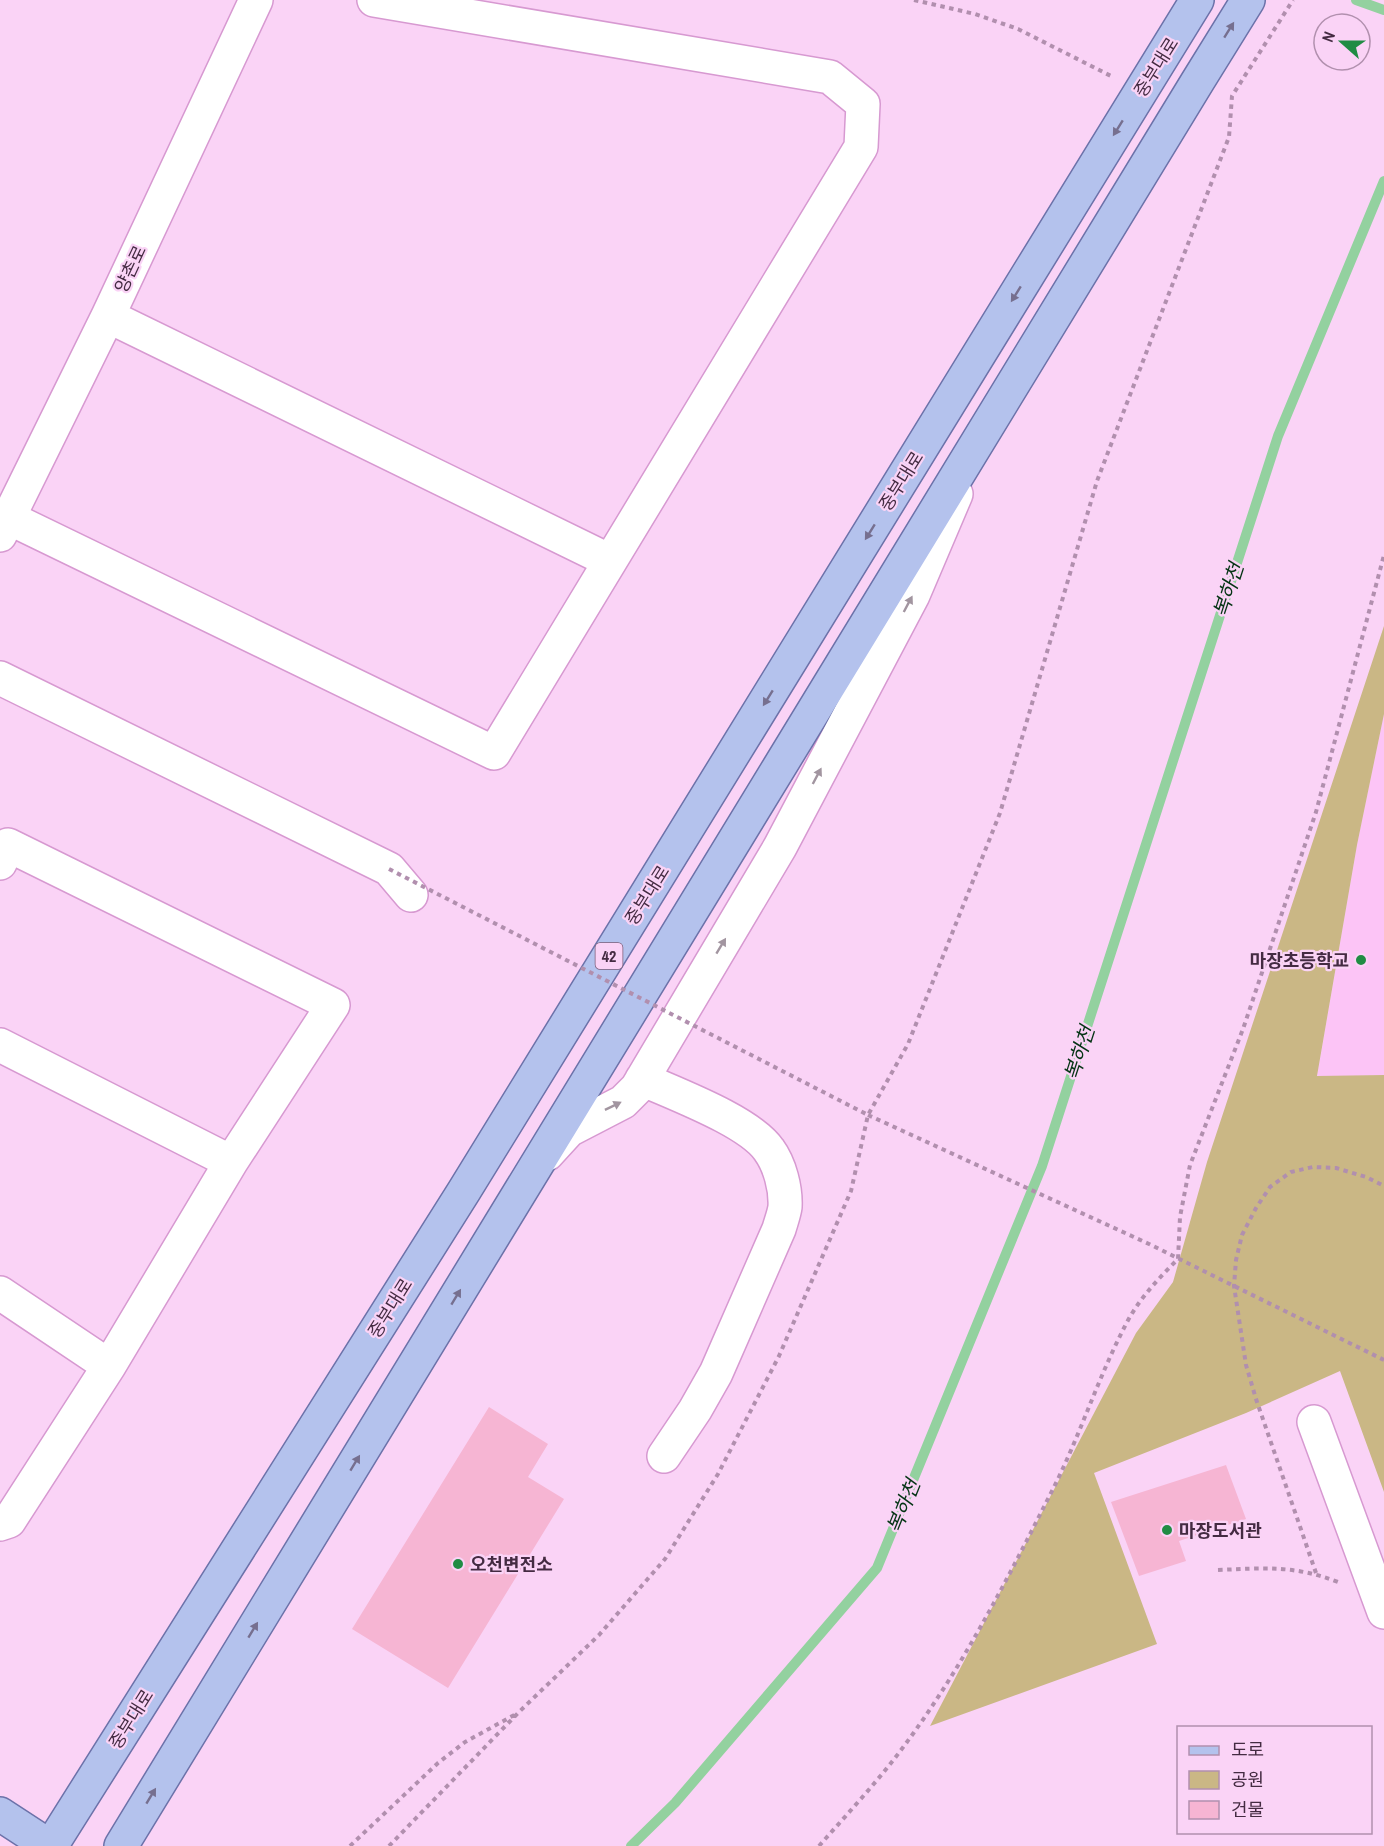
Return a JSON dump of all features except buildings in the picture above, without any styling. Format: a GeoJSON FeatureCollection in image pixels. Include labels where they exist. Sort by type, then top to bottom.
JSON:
{"type":"FeatureCollection","features":[{"type":"Feature","properties":{"kind":"main road","name":"중부대로"},"geometry":{"type":"LineString","coordinates":[[50,1846],[464,1191],[1197,0]]}},
{"type":"Feature","properties":{"kind":"main road"},"geometry":{"type":"LineString","coordinates":[[121,1846],[866,619],[1248,0]]}},
{"type":"Feature","properties":{"kind":"main road"},"geometry":{"type":"LineString","coordinates":[[0,1814],[50,1846]]}},
{"type":"Feature","properties":{"kind":"street","name":"양촌로"},"geometry":{"type":"LineString","coordinates":[[4,527],[108,316],[256,0]]}},
{"type":"Feature","properties":{"kind":"street"},"geometry":{"type":"LineString","coordinates":[[4,527],[494,753],[861,147],[863,104],[830,77],[374,0]]}},
{"type":"Feature","properties":{"kind":"street"},"geometry":{"type":"LineString","coordinates":[[108,316],[610,561]]}},
{"type":"Feature","properties":{"kind":"street"},"geometry":{"type":"LineString","coordinates":[[535,1167],[568,1130],[622,1102],[637,1088],[780,848],[913,595],[984,428]]}},
{"type":"Feature","properties":{"kind":"street"},"geometry":{"type":"LineString","coordinates":[[0,678],[389,869],[411,895]]}},
{"type":"Feature","properties":{"kind":"street"},"geometry":{"type":"LineString","coordinates":[[0,863],[8,845],[333,1005],[231,1162],[109,1366],[9,1521],[0,1524]]}},
{"type":"Feature","properties":{"kind":"street"},"geometry":{"type":"LineString","coordinates":[[0,1045],[231,1162]]}},
{"type":"Feature","properties":{"kind":"street"},"geometry":{"type":"LineString","coordinates":[[642,1079],[727,1118],[750,1132],[769,1149],[779,1169],[785,1207],[779,1229],[716,1373],[695,1410],[664,1456]]}},
{"type":"Feature","properties":{"kind":"street"},"geometry":{"type":"LineString","coordinates":[[0,1293],[109,1366]]}},
{"type":"Feature","properties":{"kind":"street"},"geometry":{"type":"LineString","coordinates":[[1314,1422],[1384,1612]]}},
{"type":"Feature","properties":{"kind":"path"},"geometry":{"type":"LineString","coordinates":[[914,0],[975,14],[1018,29],[1142,90]]}},
{"type":"Feature","properties":{"kind":"path"},"geometry":{"type":"LineString","coordinates":[[388,1846],[519,1712],[599,1635],[665,1559],[718,1474],[779,1356],[851,1191],[868,1116],[908,1044],[1000,813],[1097,481],[1229,137],[1232,96],[1293,0]]}},
{"type":"Feature","properties":{"kind":"path"},"geometry":{"type":"LineString","coordinates":[[819,1846],[862,1798],[907,1742],[951,1676],[1006,1582],[1064,1467],[1125,1324],[1146,1293],[1178,1259],[1180,1217],[1190,1165],[1242,1029],[1316,812],[1384,555]]}},
{"type":"Feature","properties":{"kind":"path"},"geometry":{"type":"LineString","coordinates":[[389,869],[868,1116],[1149,1244],[1384,1360]]}},
{"type":"Feature","properties":{"kind":"path"},"geometry":{"type":"LineString","coordinates":[[1316,1573],[1250,1376],[1234,1286],[1236,1260],[1242,1235],[1256,1208],[1270,1187],[1291,1172],[1313,1167],[1336,1168],[1366,1177],[1384,1186]]}},
{"type":"Feature","properties":{"kind":"path"},"geometry":{"type":"LineString","coordinates":[[1218,1570],[1287,1568],[1316,1573],[1343,1584]]}},
{"type":"Feature","properties":{"kind":"path"},"geometry":{"type":"LineString","coordinates":[[350,1846],[438,1763],[465,1742],[519,1712]]}},
{"type":"Feature","properties":{"kind":"shaded area","name":"마장초등학교"},"geometry":{"type":"Polygon","coordinates":[[[1384,714],[1384,1075],[1317,1077],[1357,845],[1384,714]]]}},
{"type":"Feature","properties":{"kind":"green space"},"geometry":{"type":"Polygon","coordinates":[[[1384,626],[1384,714],[1357,845],[1317,1076],[1384,1075],[1384,1492],[1340,1371],[1246,1413],[1094,1473],[1157,1644],[930,1726],[1136,1333],[1173,1282],[1207,1162],[1384,626]]]}},
{"type":"Feature","properties":{"kind":"waterway"},"geometry":{"type":"LineString","coordinates":[[1356,0],[1384,10]]}},
{"type":"Feature","properties":{"kind":"waterway","name":"복하천"},"geometry":{"type":"LineString","coordinates":[[631,1846],[675,1803],[877,1568],[1042,1166],[1278,436],[1384,181]]}},
{"type":"Feature","properties":{"kind":"place","name":"마장초등학교"},"geometry":{"type":"Point","coordinates":[1361,960]}},
{"type":"Feature","properties":{"kind":"place","name":"마장도서관"},"geometry":{"type":"Point","coordinates":[1167,1530]}},
{"type":"Feature","properties":{"kind":"place","name":"오천변전소"},"geometry":{"type":"Point","coordinates":[458,1564]}}]}
